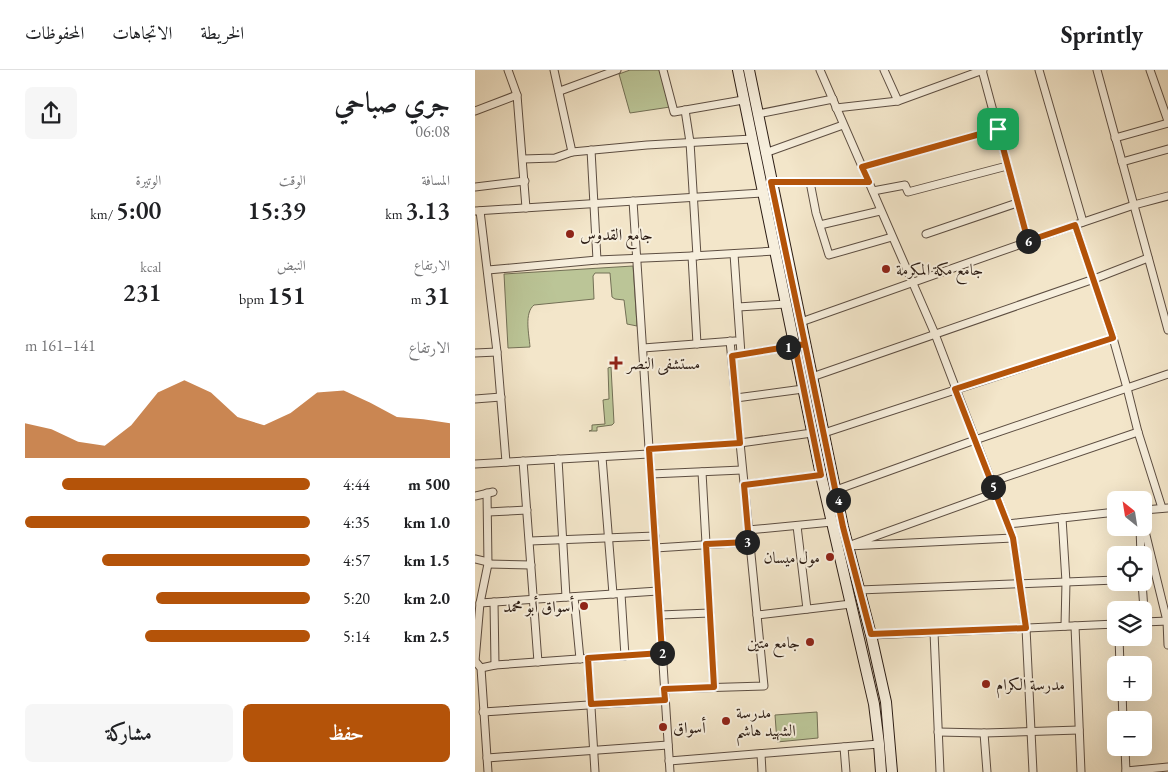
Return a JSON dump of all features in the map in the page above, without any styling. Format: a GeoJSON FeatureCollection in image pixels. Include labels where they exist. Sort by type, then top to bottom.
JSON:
{"type":"FeatureCollection","features":[{"type":"Feature","properties":{"kind":"main road"},"geometry":{"type":"LineString","coordinates":[[738,70],[786,304],[812,377],[848,546],[871,634],[886,702],[892,772]]}},
{"type":"Feature","properties":{"kind":"main road"},"geometry":{"type":"LineString","coordinates":[[749,70],[801,322],[800,345],[803,389],[874,704],[881,772]]}},
{"type":"Feature","properties":{"kind":"street"},"geometry":{"type":"LineString","coordinates":[[508,70],[517,94],[526,208]]}},
{"type":"Feature","properties":{"kind":"street"},"geometry":{"type":"LineString","coordinates":[[554,70],[572,152]]}},
{"type":"Feature","properties":{"kind":"street"},"geometry":{"type":"LineString","coordinates":[[560,91],[617,70]]}},
{"type":"Feature","properties":{"kind":"street"},"geometry":{"type":"LineString","coordinates":[[663,70],[674,112],[743,100]]}},
{"type":"Feature","properties":{"kind":"street"},"geometry":{"type":"LineString","coordinates":[[820,70],[935,334],[1013,538],[1026,628],[1033,772]]}},
{"type":"Feature","properties":{"kind":"street"},"geometry":{"type":"LineString","coordinates":[[884,70],[898,101]]}},
{"type":"Feature","properties":{"kind":"street"},"geometry":{"type":"LineString","coordinates":[[836,108],[898,101],[982,70],[1028,241]]}},
{"type":"Feature","properties":{"kind":"street"},"geometry":{"type":"LineString","coordinates":[[1039,70],[1094,280],[1127,388],[1137,432],[1165,508]]}},
{"type":"Feature","properties":{"kind":"street"},"geometry":{"type":"LineString","coordinates":[[1097,70],[1168,330]]}},
{"type":"Feature","properties":{"kind":"street"},"geometry":{"type":"LineString","coordinates":[[1115,138],[1168,122],[1150,70]]}},
{"type":"Feature","properties":{"kind":"street"},"geometry":{"type":"LineString","coordinates":[[475,111],[517,94]]}},
{"type":"Feature","properties":{"kind":"street"},"geometry":{"type":"LineString","coordinates":[[758,114],[833,99]]}},
{"type":"Feature","properties":{"kind":"street"},"geometry":{"type":"LineString","coordinates":[[685,110],[690,142],[693,197],[697,344]]}},
{"type":"Feature","properties":{"kind":"street"},"geometry":{"type":"LineString","coordinates":[[765,153],[843,125]]}},
{"type":"Feature","properties":{"kind":"street"},"geometry":{"type":"LineString","coordinates":[[862,167],[998,129]]}},
{"type":"Feature","properties":{"kind":"street"},"geometry":{"type":"LineString","coordinates":[[523,159],[555,158],[572,152],[591,150],[752,139]]}},
{"type":"Feature","properties":{"kind":"street"},"geometry":{"type":"LineString","coordinates":[[591,150],[597,260]]}},
{"type":"Feature","properties":{"kind":"street"},"geometry":{"type":"LineString","coordinates":[[1122,162],[1168,150]]}},
{"type":"Feature","properties":{"kind":"street"},"geometry":{"type":"LineString","coordinates":[[873,190],[905,185],[908,192],[1007,166]]}},
{"type":"Feature","properties":{"kind":"street"},"geometry":{"type":"LineString","coordinates":[[475,188],[525,181]]}},
{"type":"Feature","properties":{"kind":"street"},"geometry":{"type":"LineString","coordinates":[[771,182],[869,182]]}},
{"type":"Feature","properties":{"kind":"street"},"geometry":{"type":"LineString","coordinates":[[809,182],[829,255],[892,237]]}},
{"type":"Feature","properties":{"kind":"street"},"geometry":{"type":"LineString","coordinates":[[506,462],[488,270],[477,211],[763,193]]}},
{"type":"Feature","properties":{"kind":"street"},"geometry":{"type":"LineString","coordinates":[[801,322],[1079,223],[1168,196]]}},
{"type":"Feature","properties":{"kind":"street"},"geometry":{"type":"LineString","coordinates":[[633,201],[669,772]]}},
{"type":"Feature","properties":{"kind":"street"},"geometry":{"type":"LineString","coordinates":[[926,234],[1017,203]]}},
{"type":"Feature","properties":{"kind":"street"},"geometry":{"type":"LineString","coordinates":[[820,225],[880,211]]}},
{"type":"Feature","properties":{"kind":"street"},"geometry":{"type":"LineString","coordinates":[[488,270],[597,260],[775,251]]}},
{"type":"Feature","properties":{"kind":"street"},"geometry":{"type":"LineString","coordinates":[[734,254],[741,354]]}},
{"type":"Feature","properties":{"kind":"street"},"geometry":{"type":"LineString","coordinates":[[812,377],[1094,280],[1148,258]]}},
{"type":"Feature","properties":{"kind":"street"},"geometry":{"type":"LineString","coordinates":[[738,307],[786,304]]}},
{"type":"Feature","properties":{"kind":"street"},"geometry":{"type":"LineString","coordinates":[[823,433],[1113,338]]}},
{"type":"Feature","properties":{"kind":"street"},"geometry":{"type":"LineString","coordinates":[[643,348],[740,340]]}},
{"type":"Feature","properties":{"kind":"street"},"geometry":{"type":"LineString","coordinates":[[664,689],[764,686],[730,341]]}},
{"type":"Feature","properties":{"kind":"street"},"geometry":{"type":"LineString","coordinates":[[732,356],[800,345]]}},
{"type":"Feature","properties":{"kind":"street"},"geometry":{"type":"LineString","coordinates":[[475,353],[497,352]]}},
{"type":"Feature","properties":{"kind":"street"},"geometry":{"type":"LineString","coordinates":[[836,490],[1168,374]]}},
{"type":"Feature","properties":{"kind":"street"},"geometry":{"type":"LineString","coordinates":[[736,398],[803,389]]}},
{"type":"Feature","properties":{"kind":"street"},"geometry":{"type":"LineString","coordinates":[[475,399],[501,397]]}},
{"type":"Feature","properties":{"kind":"street"},"geometry":{"type":"LineString","coordinates":[[991,482],[1137,432]]}},
{"type":"Feature","properties":{"kind":"street"},"geometry":{"type":"LineString","coordinates":[[475,464],[602,456],[740,443],[812,433]]}},
{"type":"Feature","properties":{"kind":"street"},"geometry":{"type":"LineString","coordinates":[[602,456],[613,594]]}},
{"type":"Feature","properties":{"kind":"street"},"geometry":{"type":"LineString","coordinates":[[558,459],[566,597]]}},
{"type":"Feature","properties":{"kind":"street"},"geometry":{"type":"LineString","coordinates":[[523,461],[538,662]]}},
{"type":"Feature","properties":{"kind":"street"},"geometry":{"type":"LineString","coordinates":[[651,474],[742,470]]}},
{"type":"Feature","properties":{"kind":"street"},"geometry":{"type":"LineString","coordinates":[[702,472],[714,687]]}},
{"type":"Feature","properties":{"kind":"street"},"geometry":{"type":"LineString","coordinates":[[744,485],[821,475]]}},
{"type":"Feature","properties":{"kind":"street"},"geometry":{"type":"LineString","coordinates":[[475,496],[490,493],[487,512],[488,563],[479,593],[480,603],[475,644],[475,661],[481,668]]}},
{"type":"Feature","properties":{"kind":"street"},"geometry":{"type":"LineString","coordinates":[[848,546],[995,493]]}},
{"type":"Feature","properties":{"kind":"street"},"geometry":{"type":"LineString","coordinates":[[487,512],[527,510]]}},
{"type":"Feature","properties":{"kind":"street"},"geometry":{"type":"LineString","coordinates":[[1008,524],[1107,513]]}},
{"type":"Feature","properties":{"kind":"street"},"geometry":{"type":"LineString","coordinates":[[1062,518],[1066,582],[1065,626]]}},
{"type":"Feature","properties":{"kind":"street"},"geometry":{"type":"LineString","coordinates":[[748,530],[832,522]]}},
{"type":"Feature","properties":{"kind":"street"},"geometry":{"type":"LineString","coordinates":[[797,526],[807,609]]}},
{"type":"Feature","properties":{"kind":"street"},"geometry":{"type":"LineString","coordinates":[[530,541],[655,536]]}},
{"type":"Feature","properties":{"kind":"street"},"geometry":{"type":"LineString","coordinates":[[1144,536],[1167,621],[1168,645]]}},
{"type":"Feature","properties":{"kind":"street"},"geometry":{"type":"LineString","coordinates":[[848,546],[1013,538]]}},
{"type":"Feature","properties":{"kind":"street"},"geometry":{"type":"LineString","coordinates":[[655,548],[749,542]]}},
{"type":"Feature","properties":{"kind":"street"},"geometry":{"type":"LineString","coordinates":[[475,559],[488,563],[531,565]]}},
{"type":"Feature","properties":{"kind":"street"},"geometry":{"type":"LineString","coordinates":[[859,590],[1107,580]]}},
{"type":"Feature","properties":{"kind":"street"},"geometry":{"type":"LineString","coordinates":[[480,603],[658,591]]}},
{"type":"Feature","properties":{"kind":"street"},"geometry":{"type":"LineString","coordinates":[[621,594],[625,656]]}},
{"type":"Feature","properties":{"kind":"street"},"geometry":{"type":"LineString","coordinates":[[574,597],[591,704],[595,772]]}},
{"type":"Feature","properties":{"kind":"street"},"geometry":{"type":"LineString","coordinates":[[494,602],[495,665]]}},
{"type":"Feature","properties":{"kind":"street"},"geometry":{"type":"LineString","coordinates":[[757,615],[851,604]]}},
{"type":"Feature","properties":{"kind":"street"},"geometry":{"type":"LineString","coordinates":[[660,616],[710,613]]}},
{"type":"Feature","properties":{"kind":"street"},"geometry":{"type":"LineString","coordinates":[[1152,622],[1167,621]]}},
{"type":"Feature","properties":{"kind":"street"},"geometry":{"type":"LineString","coordinates":[[871,634],[1107,624]]}},
{"type":"Feature","properties":{"kind":"street"},"geometry":{"type":"LineString","coordinates":[[1075,626],[1081,772]]}},
{"type":"Feature","properties":{"kind":"street"},"geometry":{"type":"LineString","coordinates":[[934,632],[940,772]]}},
{"type":"Feature","properties":{"kind":"street"},"geometry":{"type":"LineString","coordinates":[[481,668],[495,665],[662,653]]}},
{"type":"Feature","properties":{"kind":"street"},"geometry":{"type":"LineString","coordinates":[[481,668],[478,686],[483,712],[488,772]]}},
{"type":"Feature","properties":{"kind":"street"},"geometry":{"type":"LineString","coordinates":[[483,712],[665,700]]}},
{"type":"Feature","properties":{"kind":"street"},"geometry":{"type":"LineString","coordinates":[[938,732],[984,733],[1031,730],[1079,730]]}},
{"type":"Feature","properties":{"kind":"street"},"geometry":{"type":"LineString","coordinates":[[984,733],[987,772]]}},
{"type":"Feature","properties":{"kind":"street"},"geometry":{"type":"LineString","coordinates":[[669,761],[879,744]]}},
{"type":"Feature","properties":{"kind":"street"},"geometry":{"type":"LineString","coordinates":[[487,758],[668,745]]}},
{"type":"Feature","properties":{"kind":"street"},"geometry":{"type":"LineString","coordinates":[[845,747],[845,772]]}},
{"type":"Feature","properties":{"kind":"street"},"geometry":{"type":"LineString","coordinates":[[761,754],[762,772]]}},
{"type":"Feature","properties":{"kind":"street"},"geometry":{"type":"LineString","coordinates":[[1125,756],[1126,771],[1168,767]]}},
{"type":"Feature","properties":{"kind":"green space"},"geometry":{"type":"Polygon","coordinates":[[[630,70],[661,70],[670,107],[630,113],[619,74],[630,70]]]}},
{"type":"Feature","properties":{"kind":"green space"},"geometry":{"type":"Polygon","coordinates":[[[633,266],[637,326],[627,324],[624,300],[612,297],[610,273],[595,273],[593,276],[594,299],[534,305],[528,318],[530,347],[508,348],[504,274],[633,266]]]}},
{"type":"Feature","properties":{"kind":"green space"},"geometry":{"type":"Polygon","coordinates":[[[611,367],[614,423],[597,427],[597,431],[589,431],[592,430],[592,425],[605,424],[603,400],[609,399],[608,368],[611,367]]]}},
{"type":"Feature","properties":{"kind":"green space"},"geometry":{"type":"Polygon","coordinates":[[[817,712],[818,738],[777,742],[775,715],[817,712]]]}},
{"type":"Feature","properties":{"kind":"place","name":"جامع القدوس"},"geometry":{"type":"Point","coordinates":[570,234]}},
{"type":"Feature","properties":{"kind":"place","name":"جامع مكة المكرمة"},"geometry":{"type":"Point","coordinates":[886,269]}},
{"type":"Feature","properties":{"kind":"place","name":"مستشفى النصر"},"geometry":{"type":"Point","coordinates":[616,363]}},
{"type":"Feature","properties":{"kind":"place","name":"مول ميسان"},"geometry":{"type":"Point","coordinates":[830,557]}},
{"type":"Feature","properties":{"kind":"place","name":"أسواق أبو محمد"},"geometry":{"type":"Point","coordinates":[584,606]}},
{"type":"Feature","properties":{"kind":"place","name":"جامع متين"},"geometry":{"type":"Point","coordinates":[810,642]}},
{"type":"Feature","properties":{"kind":"place","name":"مدرسة الكرام"},"geometry":{"type":"Point","coordinates":[986,684]}},
{"type":"Feature","properties":{"kind":"place","name":"مدرسة الشهيد هاشم"},"geometry":{"type":"Point","coordinates":[726,721]}},
{"type":"Feature","properties":{"kind":"place","name":"أسواق"},"geometry":{"type":"Point","coordinates":[663,727]}},
{"type":"Feature","properties":{"kind":"route"},"geometry":{"type":"LineString","coordinates":[[998,129],[862,167],[869,182],[771,182],[805,344],[732,356],[740,443],[649,449],[662,653],[588,658],[591,704],[665,700],[664,689],[714,687],[706,544],[749,542],[744,485],[821,475],[795,346],[805,344],[843,527],[871,634],[1026,628],[1013,538],[955,389],[1113,338],[1075,225],[1028,241],[998,129]]}}]}
